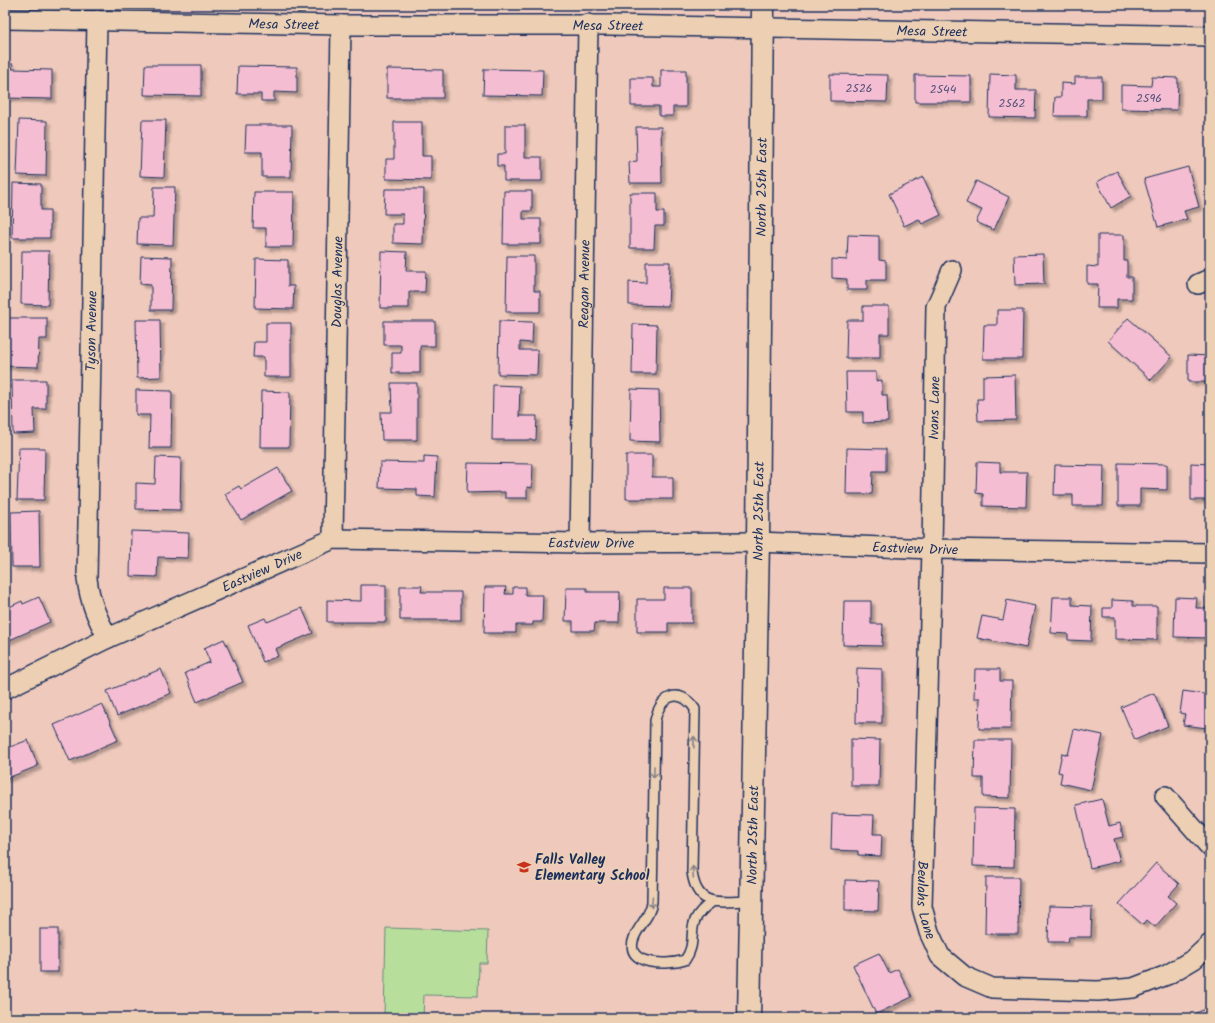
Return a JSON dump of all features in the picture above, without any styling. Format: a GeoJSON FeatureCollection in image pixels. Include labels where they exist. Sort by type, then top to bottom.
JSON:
{"type":"FeatureCollection","features":[{"type":"Feature","properties":{"kind":"main road","name":"North 25th East"},"geometry":{"type":"LineString","coordinates":[[750,1018],[758,542],[764,5]]}},
{"type":"Feature","properties":{"kind":"street","name":"Mesa Street"},"geometry":{"type":"LineString","coordinates":[[5,19],[341,25],[588,24],[1210,36]]}},
{"type":"Feature","properties":{"kind":"street","name":"Tyson Avenue"},"geometry":{"type":"LineString","coordinates":[[96,20],[87,579],[90,599],[95,614],[108,638]]}},
{"type":"Feature","properties":{"kind":"street","name":"Reagan Avenue"},"geometry":{"type":"LineString","coordinates":[[580,543],[588,24]]}},
{"type":"Feature","properties":{"kind":"street","name":"Douglas Avenue"},"geometry":{"type":"LineString","coordinates":[[333,539],[341,25]]}},
{"type":"Feature","properties":{"kind":"street","name":"Ivans Lane"},"geometry":{"type":"LineString","coordinates":[[932,549],[936,307],[952,270]]}},
{"type":"Feature","properties":{"kind":"street","name":"Eastview Drive"},"geometry":{"type":"LineString","coordinates":[[5,689],[108,638],[333,539],[580,543],[758,542],[932,549],[1210,553]]}},
{"type":"Feature","properties":{"kind":"street","name":"Beulahs Lane"},"geometry":{"type":"LineString","coordinates":[[932,549],[922,908],[940,956],[964,976],[992,988],[1098,991],[1133,988],[1167,975],[1194,959],[1210,944]]}},
{"type":"Feature","properties":{"kind":"street"},"geometry":{"type":"LineString","coordinates":[[1165,796],[1210,847]]}},
{"type":"Feature","properties":{"kind":"lane"},"geometry":{"type":"LineString","coordinates":[[712,902],[701,910],[694,921],[690,952],[685,960],[666,964],[646,962],[637,956],[633,948],[633,939],[649,915],[652,902],[655,721],[657,709],[661,703],[670,697],[680,698],[691,703],[695,709],[692,872],[694,886],[700,896],[712,902],[751,901]]}},
{"type":"Feature","properties":{"kind":"green space"},"geometry":{"type":"Polygon","coordinates":[[[386,928],[488,931],[487,963],[479,963],[478,996],[424,995],[423,1018],[384,1018],[386,928]]]}},
{"type":"Feature","properties":{"kind":"building"},"geometry":{"type":"Polygon","coordinates":[[[5,64],[13,64],[12,69],[52,70],[52,99],[5,98],[5,64]]]}},
{"type":"Feature","properties":{"kind":"building"},"geometry":{"type":"Polygon","coordinates":[[[145,65],[201,65],[201,96],[144,95],[145,65]]]}},
{"type":"Feature","properties":{"kind":"building"},"geometry":{"type":"Polygon","coordinates":[[[238,66],[297,67],[297,93],[274,92],[274,101],[261,101],[261,94],[237,94],[238,66]]]}},
{"type":"Feature","properties":{"kind":"building"},"geometry":{"type":"Polygon","coordinates":[[[387,69],[443,70],[443,98],[387,98],[387,69]]]}},
{"type":"Feature","properties":{"kind":"building"},"geometry":{"type":"Polygon","coordinates":[[[484,69],[543,70],[542,96],[483,95],[484,69]]]}},
{"type":"Feature","properties":{"kind":"building"},"geometry":{"type":"Polygon","coordinates":[[[661,70],[686,70],[686,107],[673,107],[673,116],[659,116],[659,106],[631,106],[631,78],[653,78],[653,87],[661,87],[661,70]]]}},
{"type":"Feature","properties":{"kind":"building"},"geometry":{"type":"Polygon","coordinates":[[[830,74],[888,75],[887,102],[830,101],[830,74]]]}},
{"type":"Feature","properties":{"kind":"building"},"geometry":{"type":"Polygon","coordinates":[[[990,74],[1016,75],[1016,90],[1036,90],[1035,118],[989,117],[990,74]]]}},
{"type":"Feature","properties":{"kind":"building"},"geometry":{"type":"Polygon","coordinates":[[[915,75],[971,76],[971,102],[915,102],[915,75]]]}},
{"type":"Feature","properties":{"kind":"building"},"geometry":{"type":"Polygon","coordinates":[[[1075,77],[1102,77],[1102,99],[1087,99],[1087,116],[1054,116],[1055,97],[1061,97],[1061,83],[1075,84],[1075,77]]]}},
{"type":"Feature","properties":{"kind":"building"},"geometry":{"type":"Polygon","coordinates":[[[1152,77],[1178,78],[1177,110],[1121,109],[1121,85],[1151,86],[1152,77]]]}},
{"type":"Feature","properties":{"kind":"building"},"geometry":{"type":"Polygon","coordinates":[[[19,120],[47,121],[46,176],[17,175],[19,120]]]}},
{"type":"Feature","properties":{"kind":"building"},"geometry":{"type":"Polygon","coordinates":[[[142,120],[166,120],[164,177],[140,176],[142,120]]]}},
{"type":"Feature","properties":{"kind":"building"},"geometry":{"type":"Polygon","coordinates":[[[394,122],[422,122],[422,156],[431,156],[431,180],[386,179],[386,159],[394,159],[394,122]]]}},
{"type":"Feature","properties":{"kind":"building"},"geometry":{"type":"Polygon","coordinates":[[[246,125],[292,125],[291,177],[262,177],[262,152],[245,152],[246,125]]]}},
{"type":"Feature","properties":{"kind":"building"},"geometry":{"type":"Polygon","coordinates":[[[505,125],[525,125],[525,157],[542,157],[542,181],[504,181],[504,166],[497,166],[497,154],[505,154],[505,125]]]}},
{"type":"Feature","properties":{"kind":"building"},"geometry":{"type":"Polygon","coordinates":[[[636,127],[661,127],[662,183],[630,183],[629,162],[637,161],[636,127]]]}},
{"type":"Feature","properties":{"kind":"building"},"geometry":{"type":"Polygon","coordinates":[[[1188,167],[1199,207],[1184,211],[1187,219],[1158,227],[1144,179],[1188,167]]]}},
{"type":"Feature","properties":{"kind":"building"},"geometry":{"type":"Polygon","coordinates":[[[1117,171],[1131,196],[1111,208],[1097,182],[1117,171]]]}},
{"type":"Feature","properties":{"kind":"building"},"geometry":{"type":"Polygon","coordinates":[[[923,177],[941,215],[922,224],[919,219],[904,226],[889,194],[923,177]]]}},
{"type":"Feature","properties":{"kind":"building"},"geometry":{"type":"Polygon","coordinates":[[[976,181],[1009,197],[994,230],[976,222],[982,210],[966,203],[976,181]]]}},
{"type":"Feature","properties":{"kind":"building"},"geometry":{"type":"Polygon","coordinates":[[[13,183],[41,184],[41,210],[50,210],[50,238],[12,238],[13,183]]]}},
{"type":"Feature","properties":{"kind":"building"},"geometry":{"type":"Polygon","coordinates":[[[154,187],[175,187],[173,245],[137,244],[138,218],[153,218],[154,187]]]}},
{"type":"Feature","properties":{"kind":"building"},"geometry":{"type":"Polygon","coordinates":[[[385,189],[424,189],[423,244],[393,243],[393,224],[403,224],[403,214],[384,214],[385,189]]]}},
{"type":"Feature","properties":{"kind":"building"},"geometry":{"type":"Polygon","coordinates":[[[504,191],[532,191],[532,211],[523,211],[523,219],[541,219],[541,244],[503,244],[504,191]]]}},
{"type":"Feature","properties":{"kind":"building"},"geometry":{"type":"Polygon","coordinates":[[[254,192],[294,192],[293,247],[266,247],[266,228],[253,228],[254,192]]]}},
{"type":"Feature","properties":{"kind":"building"},"geometry":{"type":"Polygon","coordinates":[[[630,193],[657,193],[657,212],[664,212],[664,226],[655,226],[654,248],[630,248],[630,193]]]}},
{"type":"Feature","properties":{"kind":"building"},"geometry":{"type":"Polygon","coordinates":[[[848,235],[879,236],[879,260],[886,261],[886,280],[867,280],[867,290],[847,290],[847,279],[832,278],[832,259],[847,260],[848,235]]]}},
{"type":"Feature","properties":{"kind":"building"},"geometry":{"type":"Polygon","coordinates":[[[1098,235],[1124,235],[1124,261],[1127,261],[1127,277],[1132,277],[1132,299],[1117,299],[1117,308],[1097,308],[1098,284],[1087,284],[1087,266],[1098,267],[1098,235]]]}},
{"type":"Feature","properties":{"kind":"building"},"geometry":{"type":"Polygon","coordinates":[[[22,251],[49,251],[48,305],[21,304],[22,251]]]}},
{"type":"Feature","properties":{"kind":"building"},"geometry":{"type":"Polygon","coordinates":[[[381,251],[407,252],[406,271],[426,271],[425,292],[409,292],[409,308],[380,308],[381,251]]]}},
{"type":"Feature","properties":{"kind":"building"},"geometry":{"type":"Polygon","coordinates":[[[1043,254],[1044,284],[1015,285],[1014,255],[1043,254]]]}},
{"type":"Feature","properties":{"kind":"building"},"geometry":{"type":"Polygon","coordinates":[[[141,256],[172,257],[171,310],[151,310],[151,285],[140,284],[141,256]]]}},
{"type":"Feature","properties":{"kind":"building"},"geometry":{"type":"Polygon","coordinates":[[[507,256],[534,256],[534,291],[540,291],[540,312],[506,312],[507,256]]]}},
{"type":"Feature","properties":{"kind":"building"},"geometry":{"type":"Polygon","coordinates":[[[256,259],[288,260],[288,286],[294,286],[293,309],[255,308],[256,259]]]}},
{"type":"Feature","properties":{"kind":"building"},"geometry":{"type":"Polygon","coordinates":[[[646,262],[670,262],[668,306],[629,305],[629,282],[646,283],[646,262]]]}},
{"type":"Feature","properties":{"kind":"building"},"geometry":{"type":"Polygon","coordinates":[[[863,306],[889,306],[889,334],[880,334],[880,358],[846,358],[847,320],[863,320],[863,306]]]}},
{"type":"Feature","properties":{"kind":"building"},"geometry":{"type":"Polygon","coordinates":[[[997,310],[1023,310],[1022,359],[983,359],[984,325],[997,325],[997,310]]]}},
{"type":"Feature","properties":{"kind":"building"},"geometry":{"type":"Polygon","coordinates":[[[6,318],[47,318],[47,339],[39,339],[38,367],[5,366],[6,318]]]}},
{"type":"Feature","properties":{"kind":"building"},"geometry":{"type":"Polygon","coordinates":[[[1128,318],[1172,357],[1151,380],[1108,341],[1128,318]]]}},
{"type":"Feature","properties":{"kind":"building"},"geometry":{"type":"Polygon","coordinates":[[[136,320],[160,320],[161,377],[137,378],[136,320]]]}},
{"type":"Feature","properties":{"kind":"building"},"geometry":{"type":"Polygon","coordinates":[[[384,321],[435,321],[435,346],[420,346],[420,373],[392,373],[392,353],[401,353],[401,345],[384,345],[384,321]]]}},
{"type":"Feature","properties":{"kind":"building"},"geometry":{"type":"Polygon","coordinates":[[[499,321],[533,322],[532,343],[520,342],[520,350],[538,350],[537,375],[498,374],[499,321]]]}},
{"type":"Feature","properties":{"kind":"building"},"geometry":{"type":"Polygon","coordinates":[[[266,323],[291,323],[291,377],[264,377],[264,357],[253,357],[254,342],[266,342],[266,323]]]}},
{"type":"Feature","properties":{"kind":"building"},"geometry":{"type":"Polygon","coordinates":[[[633,324],[657,325],[656,374],[632,374],[633,324]]]}},
{"type":"Feature","properties":{"kind":"building"},"geometry":{"type":"Polygon","coordinates":[[[1188,355],[1210,356],[1210,382],[1188,382],[1188,355]]]}},
{"type":"Feature","properties":{"kind":"building"},"geometry":{"type":"Polygon","coordinates":[[[846,372],[876,372],[876,381],[882,380],[882,395],[887,395],[888,422],[863,423],[863,412],[847,412],[846,372]]]}},
{"type":"Feature","properties":{"kind":"building"},"geometry":{"type":"Polygon","coordinates":[[[1015,375],[1016,420],[978,421],[977,399],[983,399],[983,376],[1015,375]]]}},
{"type":"Feature","properties":{"kind":"building"},"geometry":{"type":"Polygon","coordinates":[[[12,380],[46,380],[46,409],[34,409],[35,433],[13,434],[12,380]]]}},
{"type":"Feature","properties":{"kind":"building"},"geometry":{"type":"Polygon","coordinates":[[[391,383],[417,383],[417,440],[382,440],[381,412],[392,412],[391,383]]]}},
{"type":"Feature","properties":{"kind":"building"},"geometry":{"type":"Polygon","coordinates":[[[493,385],[520,386],[519,416],[537,416],[536,440],[492,440],[493,385]]]}},
{"type":"Feature","properties":{"kind":"building"},"geometry":{"type":"Polygon","coordinates":[[[631,389],[659,390],[660,442],[630,441],[631,389]]]}},
{"type":"Feature","properties":{"kind":"building"},"geometry":{"type":"Polygon","coordinates":[[[136,390],[172,391],[171,448],[149,448],[150,415],[136,415],[136,390]]]}},
{"type":"Feature","properties":{"kind":"building"},"geometry":{"type":"Polygon","coordinates":[[[261,391],[290,392],[289,447],[260,447],[261,391]]]}},
{"type":"Feature","properties":{"kind":"building"},"geometry":{"type":"Polygon","coordinates":[[[19,448],[45,448],[44,500],[17,500],[19,448]]]}},
{"type":"Feature","properties":{"kind":"building"},"geometry":{"type":"Polygon","coordinates":[[[847,448],[886,449],[886,471],[873,471],[872,494],[846,494],[847,448]]]}},
{"type":"Feature","properties":{"kind":"building"},"geometry":{"type":"Polygon","coordinates":[[[626,455],[652,455],[652,477],[673,477],[673,499],[626,499],[626,455]]]}},
{"type":"Feature","properties":{"kind":"building"},"geometry":{"type":"Polygon","coordinates":[[[424,456],[437,457],[435,497],[417,496],[417,489],[379,488],[380,462],[424,463],[424,456]]]}},
{"type":"Feature","properties":{"kind":"building"},"geometry":{"type":"Polygon","coordinates":[[[156,457],[181,458],[180,510],[136,509],[136,483],[155,484],[156,457]]]}},
{"type":"Feature","properties":{"kind":"building"},"geometry":{"type":"Polygon","coordinates":[[[977,462],[1000,463],[1000,472],[1027,472],[1026,507],[983,506],[983,494],[976,493],[977,462]]]}},
{"type":"Feature","properties":{"kind":"building"},"geometry":{"type":"Polygon","coordinates":[[[468,463],[533,464],[532,488],[527,487],[527,498],[505,498],[505,492],[467,493],[468,463]]]}},
{"type":"Feature","properties":{"kind":"building"},"geometry":{"type":"Polygon","coordinates":[[[1118,463],[1167,464],[1167,490],[1140,489],[1140,506],[1118,506],[1118,463]]]}},
{"type":"Feature","properties":{"kind":"building"},"geometry":{"type":"Polygon","coordinates":[[[1191,463],[1210,464],[1210,500],[1191,500],[1191,463]]]}},
{"type":"Feature","properties":{"kind":"building"},"geometry":{"type":"Polygon","coordinates":[[[1055,465],[1104,466],[1103,506],[1073,506],[1073,495],[1054,495],[1055,465]]]}},
{"type":"Feature","properties":{"kind":"building"},"geometry":{"type":"Polygon","coordinates":[[[278,468],[292,491],[241,520],[225,494],[239,486],[241,489],[278,468]]]}},
{"type":"Feature","properties":{"kind":"building"},"geometry":{"type":"Polygon","coordinates":[[[39,511],[40,567],[12,567],[11,512],[39,511]]]}},
{"type":"Feature","properties":{"kind":"building"},"geometry":{"type":"Polygon","coordinates":[[[131,531],[189,533],[188,558],[158,557],[157,577],[130,576],[131,531]]]}},
{"type":"Feature","properties":{"kind":"building"},"geometry":{"type":"Polygon","coordinates":[[[361,585],[386,585],[386,622],[327,622],[327,600],[361,601],[361,585]]]}},
{"type":"Feature","properties":{"kind":"building"},"geometry":{"type":"Polygon","coordinates":[[[400,586],[422,586],[421,592],[461,592],[461,620],[400,620],[400,586]]]}},
{"type":"Feature","properties":{"kind":"building"},"geometry":{"type":"Polygon","coordinates":[[[485,587],[506,587],[505,594],[513,594],[513,587],[525,587],[525,595],[543,595],[542,622],[533,622],[533,625],[516,625],[516,633],[484,633],[485,587]]]}},
{"type":"Feature","properties":{"kind":"building"},"geometry":{"type":"Polygon","coordinates":[[[566,588],[587,588],[587,592],[620,592],[619,623],[595,623],[594,631],[573,631],[573,621],[565,621],[566,588]]]}},
{"type":"Feature","properties":{"kind":"building"},"geometry":{"type":"Polygon","coordinates":[[[664,588],[692,588],[692,623],[668,623],[668,632],[637,632],[637,599],[664,599],[664,588]]]}},
{"type":"Feature","properties":{"kind":"building"},"geometry":{"type":"Polygon","coordinates":[[[39,597],[50,622],[5,642],[5,609],[22,601],[23,604],[39,597]]]}},
{"type":"Feature","properties":{"kind":"building"},"geometry":{"type":"Polygon","coordinates":[[[1053,597],[1072,597],[1072,605],[1092,606],[1091,641],[1068,640],[1068,634],[1051,633],[1053,597]]]}},
{"type":"Feature","properties":{"kind":"building"},"geometry":{"type":"Polygon","coordinates":[[[1175,597],[1197,598],[1196,608],[1210,608],[1210,638],[1174,637],[1175,597]]]}},
{"type":"Feature","properties":{"kind":"building"},"geometry":{"type":"Polygon","coordinates":[[[1007,600],[1035,606],[1026,648],[977,638],[982,616],[1003,620],[1007,600]]]}},
{"type":"Feature","properties":{"kind":"building"},"geometry":{"type":"Polygon","coordinates":[[[1112,600],[1133,601],[1133,606],[1157,606],[1157,640],[1115,639],[1115,617],[1103,617],[1103,608],[1112,608],[1112,600]]]}},
{"type":"Feature","properties":{"kind":"building"},"geometry":{"type":"Polygon","coordinates":[[[844,601],[871,601],[871,624],[883,624],[882,646],[843,645],[844,601]]]}},
{"type":"Feature","properties":{"kind":"building"},"geometry":{"type":"Polygon","coordinates":[[[302,608],[313,633],[275,649],[278,656],[263,662],[248,625],[265,618],[267,622],[302,608]]]}},
{"type":"Feature","properties":{"kind":"building"},"geometry":{"type":"Polygon","coordinates":[[[224,639],[243,682],[197,702],[185,673],[210,662],[204,648],[224,639]]]}},
{"type":"Feature","properties":{"kind":"building"},"geometry":{"type":"Polygon","coordinates":[[[857,668],[882,669],[882,723],[856,723],[857,668]]]}},
{"type":"Feature","properties":{"kind":"building"},"geometry":{"type":"Polygon","coordinates":[[[161,669],[171,693],[117,716],[107,691],[161,669]]]}},
{"type":"Feature","properties":{"kind":"building"},"geometry":{"type":"Polygon","coordinates":[[[975,669],[1000,669],[1000,681],[1012,681],[1011,729],[979,729],[980,698],[974,698],[975,669]]]}},
{"type":"Feature","properties":{"kind":"building"},"geometry":{"type":"Polygon","coordinates":[[[1183,691],[1210,695],[1210,720],[1208,720],[1207,728],[1183,725],[1185,714],[1180,713],[1183,691]]]}},
{"type":"Feature","properties":{"kind":"building"},"geometry":{"type":"Polygon","coordinates":[[[1154,693],[1168,726],[1135,740],[1121,707],[1154,693]]]}},
{"type":"Feature","properties":{"kind":"building"},"geometry":{"type":"Polygon","coordinates":[[[102,704],[118,740],[70,761],[54,725],[102,704]]]}},
{"type":"Feature","properties":{"kind":"building"},"geometry":{"type":"Polygon","coordinates":[[[1074,729],[1103,735],[1091,790],[1060,783],[1062,773],[1058,772],[1062,753],[1068,755],[1074,729]]]}},
{"type":"Feature","properties":{"kind":"building"},"geometry":{"type":"Polygon","coordinates":[[[851,739],[880,740],[879,786],[851,786],[851,739]]]}},
{"type":"Feature","properties":{"kind":"building"},"geometry":{"type":"Polygon","coordinates":[[[28,740],[38,766],[5,779],[5,749],[28,740]]]}},
{"type":"Feature","properties":{"kind":"building"},"geometry":{"type":"Polygon","coordinates":[[[975,740],[1011,740],[1010,798],[983,797],[983,778],[974,778],[975,740]]]}},
{"type":"Feature","properties":{"kind":"building"},"geometry":{"type":"Polygon","coordinates":[[[1102,799],[1109,826],[1120,823],[1123,837],[1114,839],[1120,861],[1090,868],[1076,805],[1102,799]]]}},
{"type":"Feature","properties":{"kind":"building"},"geometry":{"type":"Polygon","coordinates":[[[974,808],[1015,809],[1014,867],[973,866],[974,808]]]}},
{"type":"Feature","properties":{"kind":"building"},"geometry":{"type":"Polygon","coordinates":[[[832,814],[874,815],[873,834],[882,834],[881,856],[858,855],[858,851],[831,850],[832,814]]]}},
{"type":"Feature","properties":{"kind":"building"},"geometry":{"type":"Polygon","coordinates":[[[1156,863],[1179,884],[1168,896],[1176,903],[1155,927],[1147,920],[1143,925],[1119,904],[1156,863]]]}},
{"type":"Feature","properties":{"kind":"building"},"geometry":{"type":"Polygon","coordinates":[[[986,877],[1019,877],[1018,934],[985,934],[986,877]]]}},
{"type":"Feature","properties":{"kind":"building"},"geometry":{"type":"Polygon","coordinates":[[[845,880],[879,881],[878,911],[845,910],[845,880]]]}},
{"type":"Feature","properties":{"kind":"building"},"geometry":{"type":"Polygon","coordinates":[[[1049,906],[1092,907],[1091,937],[1069,937],[1068,942],[1048,942],[1049,906]]]}},
{"type":"Feature","properties":{"kind":"building"},"geometry":{"type":"Polygon","coordinates":[[[40,929],[58,929],[58,972],[40,972],[40,929]]]}},
{"type":"Feature","properties":{"kind":"building"},"geometry":{"type":"Polygon","coordinates":[[[879,953],[889,973],[898,969],[912,997],[876,1014],[853,965],[879,953]]]}},
{"type":"Feature","properties":{"kind":"building"},"geometry":{"type":"Polygon","coordinates":[[[1210,1007],[1210,1018],[1198,1018],[1196,1013],[1210,1007]]]}},
{"type":"Feature","properties":{"kind":"place","name":"Falls Valley Elementary School"},"geometry":{"type":"Point","coordinates":[524,867]}}]}
